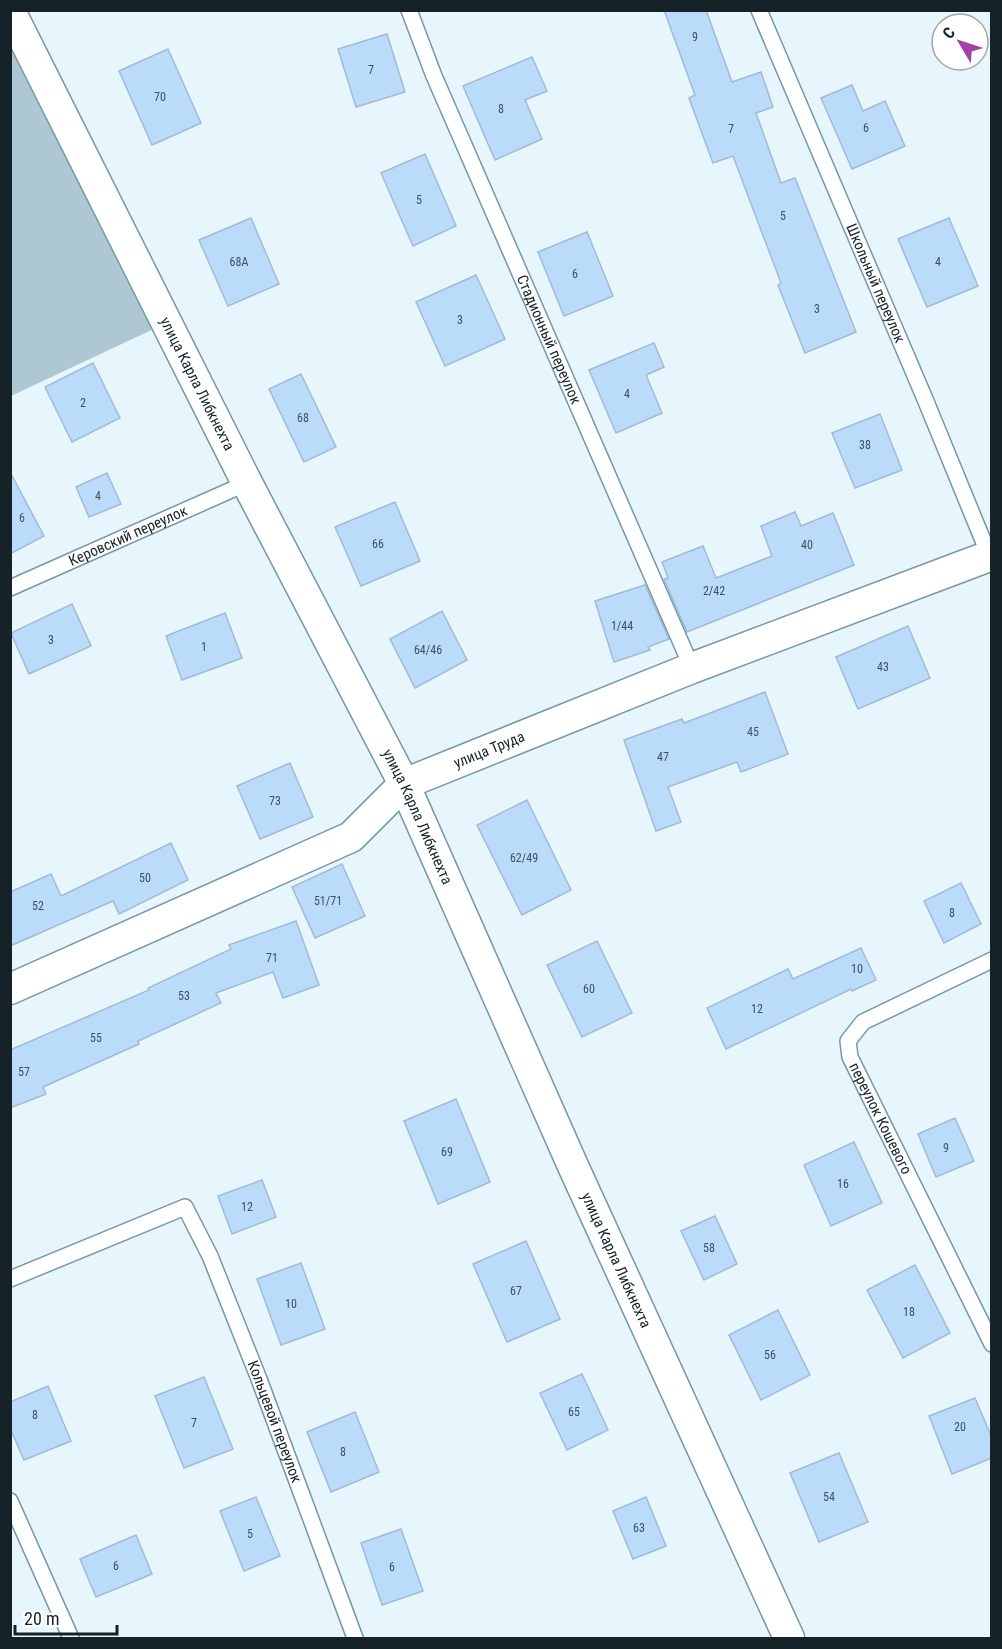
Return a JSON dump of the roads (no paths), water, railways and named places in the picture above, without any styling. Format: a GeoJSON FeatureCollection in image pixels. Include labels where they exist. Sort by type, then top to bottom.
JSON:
{"type":"FeatureCollection","features":[{"type":"Feature","properties":{"kind":"street","name":"улица Карла Либкнехта"},"geometry":{"type":"LineString","coordinates":[[10,11],[247,483],[404,784],[573,1166],[789,1638]]}},
{"type":"Feature","properties":{"kind":"street","name":"улица Труда"},"geometry":{"type":"LineString","coordinates":[[10,989],[351,837],[404,784],[692,668],[990,555]]}},
{"type":"Feature","properties":{"kind":"lane","name":"Стадионный переулок"},"geometry":{"type":"LineString","coordinates":[[409,10],[434,76],[692,668]]}},
{"type":"Feature","properties":{"kind":"lane","name":"Школьный переулок"},"geometry":{"type":"LineString","coordinates":[[759,10],[990,555]]}},
{"type":"Feature","properties":{"kind":"lane","name":"Керовский переулок"},"geometry":{"type":"LineString","coordinates":[[10,588],[247,483]]}},
{"type":"Feature","properties":{"kind":"lane","name":"переулок Кошевого"},"geometry":{"type":"LineString","coordinates":[[992,960],[863,1022],[848,1041],[850,1057],[992,1344]]}},
{"type":"Feature","properties":{"kind":"lane","name":"Кольцевой переулок"},"geometry":{"type":"LineString","coordinates":[[10,1279],[185,1206],[210,1256],[251,1359],[355,1638]]}},
{"type":"Feature","properties":{"kind":"lane"},"geometry":{"type":"LineString","coordinates":[[10,1501],[71,1638]]}}]}
